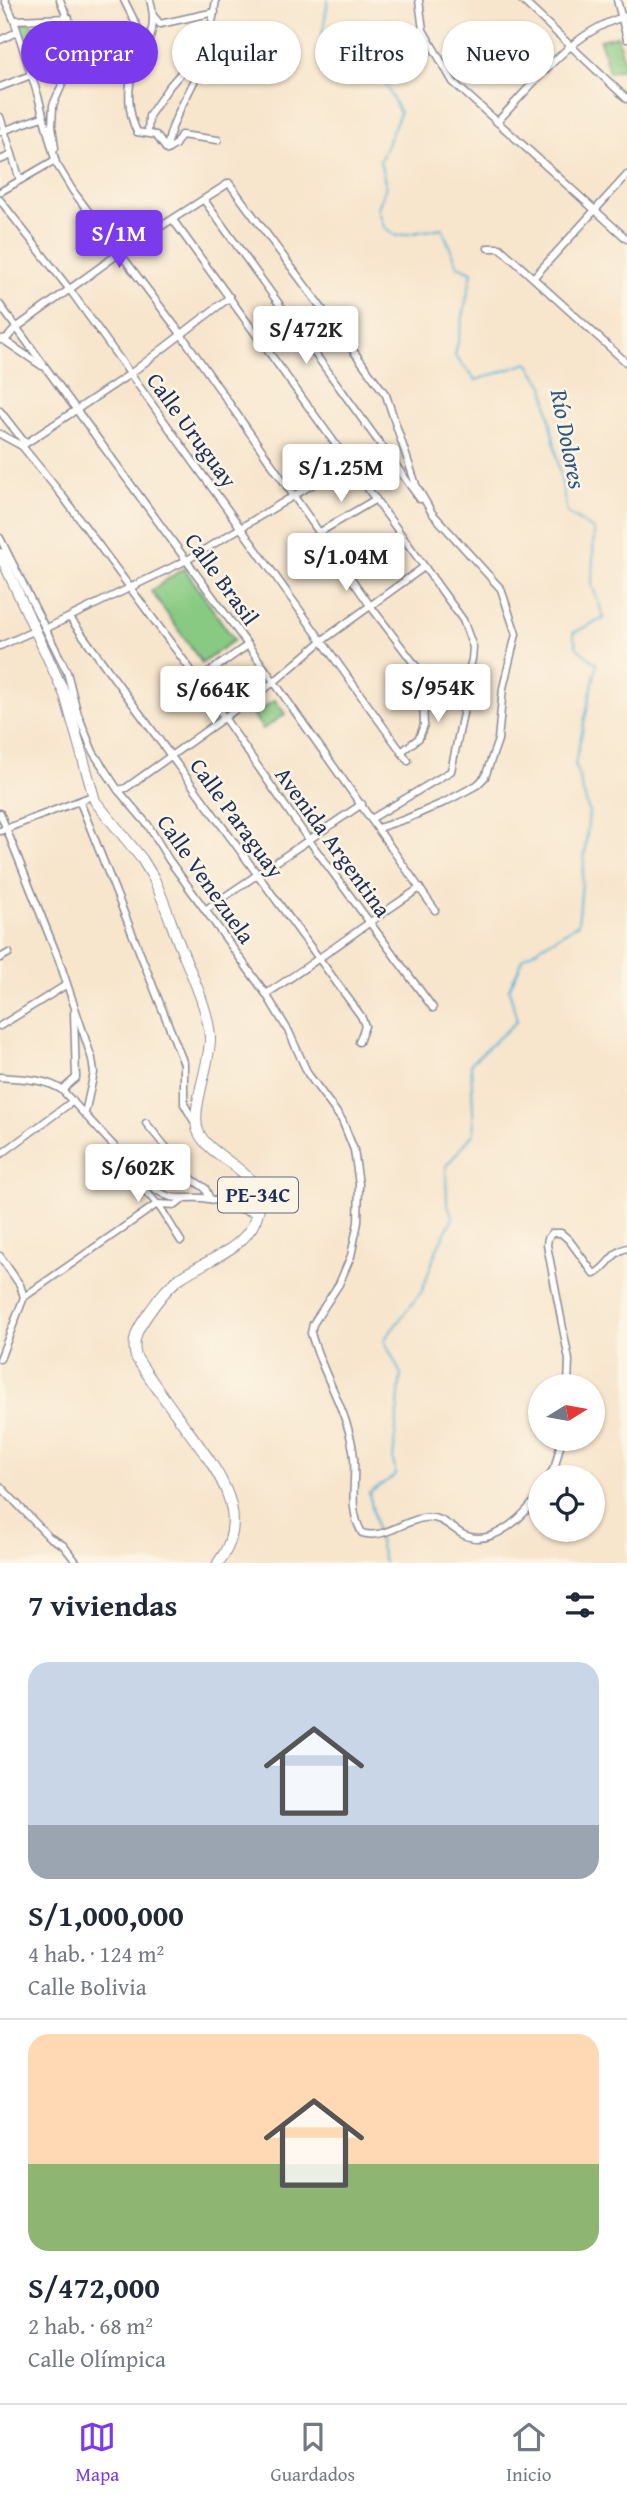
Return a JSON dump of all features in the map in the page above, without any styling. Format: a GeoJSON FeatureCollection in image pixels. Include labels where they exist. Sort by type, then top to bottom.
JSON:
{"type":"FeatureCollection","features":[{"type":"Feature","properties":{"kind":"main road"},"geometry":{"type":"LineString","coordinates":[[0,554],[42,629],[70,708],[92,796],[153,877],[206,1017],[210,1047],[197,1113],[197,1126]]}},
{"type":"Feature","properties":{"kind":"main road","name":"PE-34C"},"geometry":{"type":"LineString","coordinates":[[197,1126],[204,1139],[254,1185],[259,1199],[257,1214],[247,1233],[234,1247],[185,1275],[166,1291],[142,1322],[134,1340],[139,1362],[226,1488],[233,1528],[228,1548],[218,1563]]}},
{"type":"Feature","properties":{"kind":"street"},"geometry":{"type":"LineString","coordinates":[[5,0],[21,44]]}},
{"type":"Feature","properties":{"kind":"street"},"geometry":{"type":"LineString","coordinates":[[55,160],[52,126],[54,98],[61,87],[74,34],[60,0]]}},
{"type":"Feature","properties":{"kind":"street"},"geometry":{"type":"LineString","coordinates":[[124,0],[134,21]]}},
{"type":"Feature","properties":{"kind":"street"},"geometry":{"type":"LineString","coordinates":[[150,0],[155,18],[160,24],[215,12]]}},
{"type":"Feature","properties":{"kind":"street"},"geometry":{"type":"LineString","coordinates":[[213,21],[216,0]]}},
{"type":"Feature","properties":{"kind":"street"},"geometry":{"type":"LineString","coordinates":[[419,0],[423,30],[453,82],[627,239]]}},
{"type":"Feature","properties":{"kind":"street"},"geometry":{"type":"LineString","coordinates":[[522,0],[627,99]]}},
{"type":"Feature","properties":{"kind":"street"},"geometry":{"type":"LineString","coordinates":[[617,0],[624,17],[627,39]]}},
{"type":"Feature","properties":{"kind":"street"},"geometry":{"type":"LineString","coordinates":[[497,122],[570,46],[595,28],[624,17]]}},
{"type":"Feature","properties":{"kind":"street"},"geometry":{"type":"LineString","coordinates":[[14,20],[69,18]]}},
{"type":"Feature","properties":{"kind":"street"},"geometry":{"type":"LineString","coordinates":[[0,40],[17,32]]}},
{"type":"Feature","properties":{"kind":"street"},"geometry":{"type":"LineString","coordinates":[[0,87],[21,79]]}},
{"type":"Feature","properties":{"kind":"street"},"geometry":{"type":"LineString","coordinates":[[148,132],[149,116],[172,83]]}},
{"type":"Feature","properties":{"kind":"street"},"geometry":{"type":"LineString","coordinates":[[33,84],[55,160],[73,191],[181,334],[369,604],[422,674],[424,725],[419,738],[401,752]]}},
{"type":"Feature","properties":{"kind":"street"},"geometry":{"type":"LineString","coordinates":[[132,84],[129,100],[137,132],[156,135],[167,150]]}},
{"type":"Feature","properties":{"kind":"street"},"geometry":{"type":"LineString","coordinates":[[167,150],[175,119],[192,84]]}},
{"type":"Feature","properties":{"kind":"street"},"geometry":{"type":"LineString","coordinates":[[0,117],[2,131],[20,180]]}},
{"type":"Feature","properties":{"kind":"street"},"geometry":{"type":"LineString","coordinates":[[2,131],[42,117]]}},
{"type":"Feature","properties":{"kind":"street"},"geometry":{"type":"LineString","coordinates":[[167,150],[175,145],[181,135],[218,140]]}},
{"type":"Feature","properties":{"kind":"street"},"geometry":{"type":"LineString","coordinates":[[0,160],[12,155]]}},
{"type":"Feature","properties":{"kind":"street"},"geometry":{"type":"LineString","coordinates":[[0,192],[55,160]]}},
{"type":"Feature","properties":{"kind":"street"},"geometry":{"type":"LineString","coordinates":[[534,277],[627,175]]}},
{"type":"Feature","properties":{"kind":"street"},"geometry":{"type":"LineString","coordinates":[[1,339],[7,338],[16,328],[121,252],[229,183],[386,395],[416,485],[432,513]]}},
{"type":"Feature","properties":{"kind":"street","name":"Calle Uruguay"},"geometry":{"type":"LineString","coordinates":[[0,200],[70,290],[408,761]]}},
{"type":"Feature","properties":{"kind":"street"},"geometry":{"type":"LineString","coordinates":[[204,200],[405,481],[501,589],[516,635],[503,688],[498,740],[485,777],[477,785],[445,802],[407,819],[378,828]]}},
{"type":"Feature","properties":{"kind":"street"},"geometry":{"type":"LineString","coordinates":[[173,220],[463,620],[473,648],[454,766],[449,775],[372,819]]}},
{"type":"Feature","properties":{"kind":"street"},"geometry":{"type":"LineString","coordinates":[[488,248],[500,248],[627,363]]}},
{"type":"Feature","properties":{"kind":"street"},"geometry":{"type":"LineString","coordinates":[[0,411],[24,444],[130,374],[230,297]]}},
{"type":"Feature","properties":{"kind":"street","name":"Calle Brasil"},"geometry":{"type":"LineString","coordinates":[[0,305],[248,645],[435,910]]}},
{"type":"Feature","properties":{"kind":"street"},"geometry":{"type":"LineString","coordinates":[[1,339],[46,368]]}},
{"type":"Feature","properties":{"kind":"street","name":"Avenida Argentina"},"geometry":{"type":"LineString","coordinates":[[0,434],[24,444],[198,680],[308,839],[433,1008]]}},
{"type":"Feature","properties":{"kind":"street"},"geometry":{"type":"LineString","coordinates":[[0,646],[71,618],[187,561],[350,462]]}},
{"type":"Feature","properties":{"kind":"street"},"geometry":{"type":"LineString","coordinates":[[320,532],[376,499]]}},
{"type":"Feature","properties":{"kind":"street"},"geometry":{"type":"LineString","coordinates":[[0,538],[42,629],[67,672],[79,717]]}},
{"type":"Feature","properties":{"kind":"street"},"geometry":{"type":"LineString","coordinates":[[118,790],[126,788],[171,757],[274,682],[369,604],[424,567]]}},
{"type":"Feature","properties":{"kind":"street","name":"Calle Paraguay"},"geometry":{"type":"LineString","coordinates":[[71,618],[364,1022],[359,1042]]}},
{"type":"Feature","properties":{"kind":"street"},"geometry":{"type":"LineString","coordinates":[[198,680],[248,645]]}},
{"type":"Feature","properties":{"kind":"street","name":"Calle Venezuela"},"geometry":{"type":"LineString","coordinates":[[70,708],[79,717],[93,752],[118,790],[148,825],[169,860],[266,994],[289,1032],[308,1074],[342,1120],[354,1150],[359,1184],[358,1222],[351,1256],[339,1284],[313,1324],[311,1333],[344,1416],[353,1454],[355,1481],[352,1508],[355,1521],[362,1532],[370,1536],[413,1520],[435,1517],[463,1534],[480,1538],[495,1534],[516,1521],[528,1507]]}},
{"type":"Feature","properties":{"kind":"street"},"geometry":{"type":"LineString","coordinates":[[3,830],[92,796]]}},
{"type":"Feature","properties":{"kind":"street"},"geometry":{"type":"LineString","coordinates":[[80,802],[184,1064],[184,1104],[197,1126]]}},
{"type":"Feature","properties":{"kind":"street"},"geometry":{"type":"LineString","coordinates":[[205,910],[256,873],[362,804]]}},
{"type":"Feature","properties":{"kind":"street"},"geometry":{"type":"LineString","coordinates":[[0,813],[3,830],[59,960],[92,1059],[94,1073],[85,1113]]}},
{"type":"Feature","properties":{"kind":"street"},"geometry":{"type":"LineString","coordinates":[[266,994],[318,960],[368,921],[420,888]]}},
{"type":"Feature","properties":{"kind":"street"},"geometry":{"type":"LineString","coordinates":[[0,958],[9,953]]}},
{"type":"Feature","properties":{"kind":"street"},"geometry":{"type":"LineString","coordinates":[[0,1026],[66,985]]}},
{"type":"Feature","properties":{"kind":"street"},"geometry":{"type":"LineString","coordinates":[[62,1090],[76,1078],[74,1004]]}},
{"type":"Feature","properties":{"kind":"street"},"geometry":{"type":"LineString","coordinates":[[0,1077],[52,1083],[62,1090],[159,1192],[167,1197],[182,1200],[210,1199],[257,1214]]}},
{"type":"Feature","properties":{"kind":"street"},"geometry":{"type":"LineString","coordinates":[[0,1155],[74,1101]]}},
{"type":"Feature","properties":{"kind":"street"},"geometry":{"type":"LineString","coordinates":[[146,1123],[193,1180],[205,1188],[210,1199]]}},
{"type":"Feature","properties":{"kind":"street"},"geometry":{"type":"LineString","coordinates":[[126,1156],[126,1165],[157,1204],[181,1241]]}},
{"type":"Feature","properties":{"kind":"street"},"geometry":{"type":"LineString","coordinates":[[0,1359],[24,1297],[157,1204],[176,1205],[182,1200]]}},
{"type":"Feature","properties":{"kind":"street"},"geometry":{"type":"LineString","coordinates":[[568,1374],[569,1360],[547,1245],[548,1238],[552,1233],[561,1233],[594,1274],[602,1269],[615,1252],[627,1248]]}},
{"type":"Feature","properties":{"kind":"street"},"geometry":{"type":"LineString","coordinates":[[0,1256],[20,1285],[24,1297]]}},
{"type":"Feature","properties":{"kind":"street"},"geometry":{"type":"LineString","coordinates":[[0,1486],[49,1537],[63,1545],[77,1563]]}},
{"type":"Feature","properties":{"kind":"green space"},"geometry":{"type":"Polygon","coordinates":[[[617,36],[626,68],[609,72],[600,40],[617,36]]]}},
{"type":"Feature","properties":{"kind":"green space"},"geometry":{"type":"Polygon","coordinates":[[[184,568],[234,640],[202,663],[151,591],[184,568]]]}},
{"type":"Feature","properties":{"kind":"green space"},"geometry":{"type":"Polygon","coordinates":[[[275,700],[285,714],[263,729],[253,715],[275,700]]]}},
{"type":"Feature","properties":{"kind":"waterway","name":"Río Dolores"},"geometry":{"type":"LineString","coordinates":[[328,0],[322,36],[330,58],[377,74],[400,113],[380,161],[386,186],[378,208],[384,227],[396,236],[442,228],[458,266],[472,272],[455,356],[476,380],[528,363],[544,386],[567,513],[594,530],[592,585],[604,618],[573,633],[577,648],[597,664],[575,764],[589,812],[578,924],[524,957],[509,989],[517,1021],[471,1063],[474,1133],[446,1166],[447,1202],[453,1218],[438,1246],[422,1291],[384,1340],[401,1374],[393,1460],[396,1475],[369,1493],[377,1531]]}},
{"type":"Feature","properties":{"kind":"waterway","name":"Río Dolores"},"geometry":{"type":"LineString","coordinates":[[378,1537],[384,1563]]}}]}
